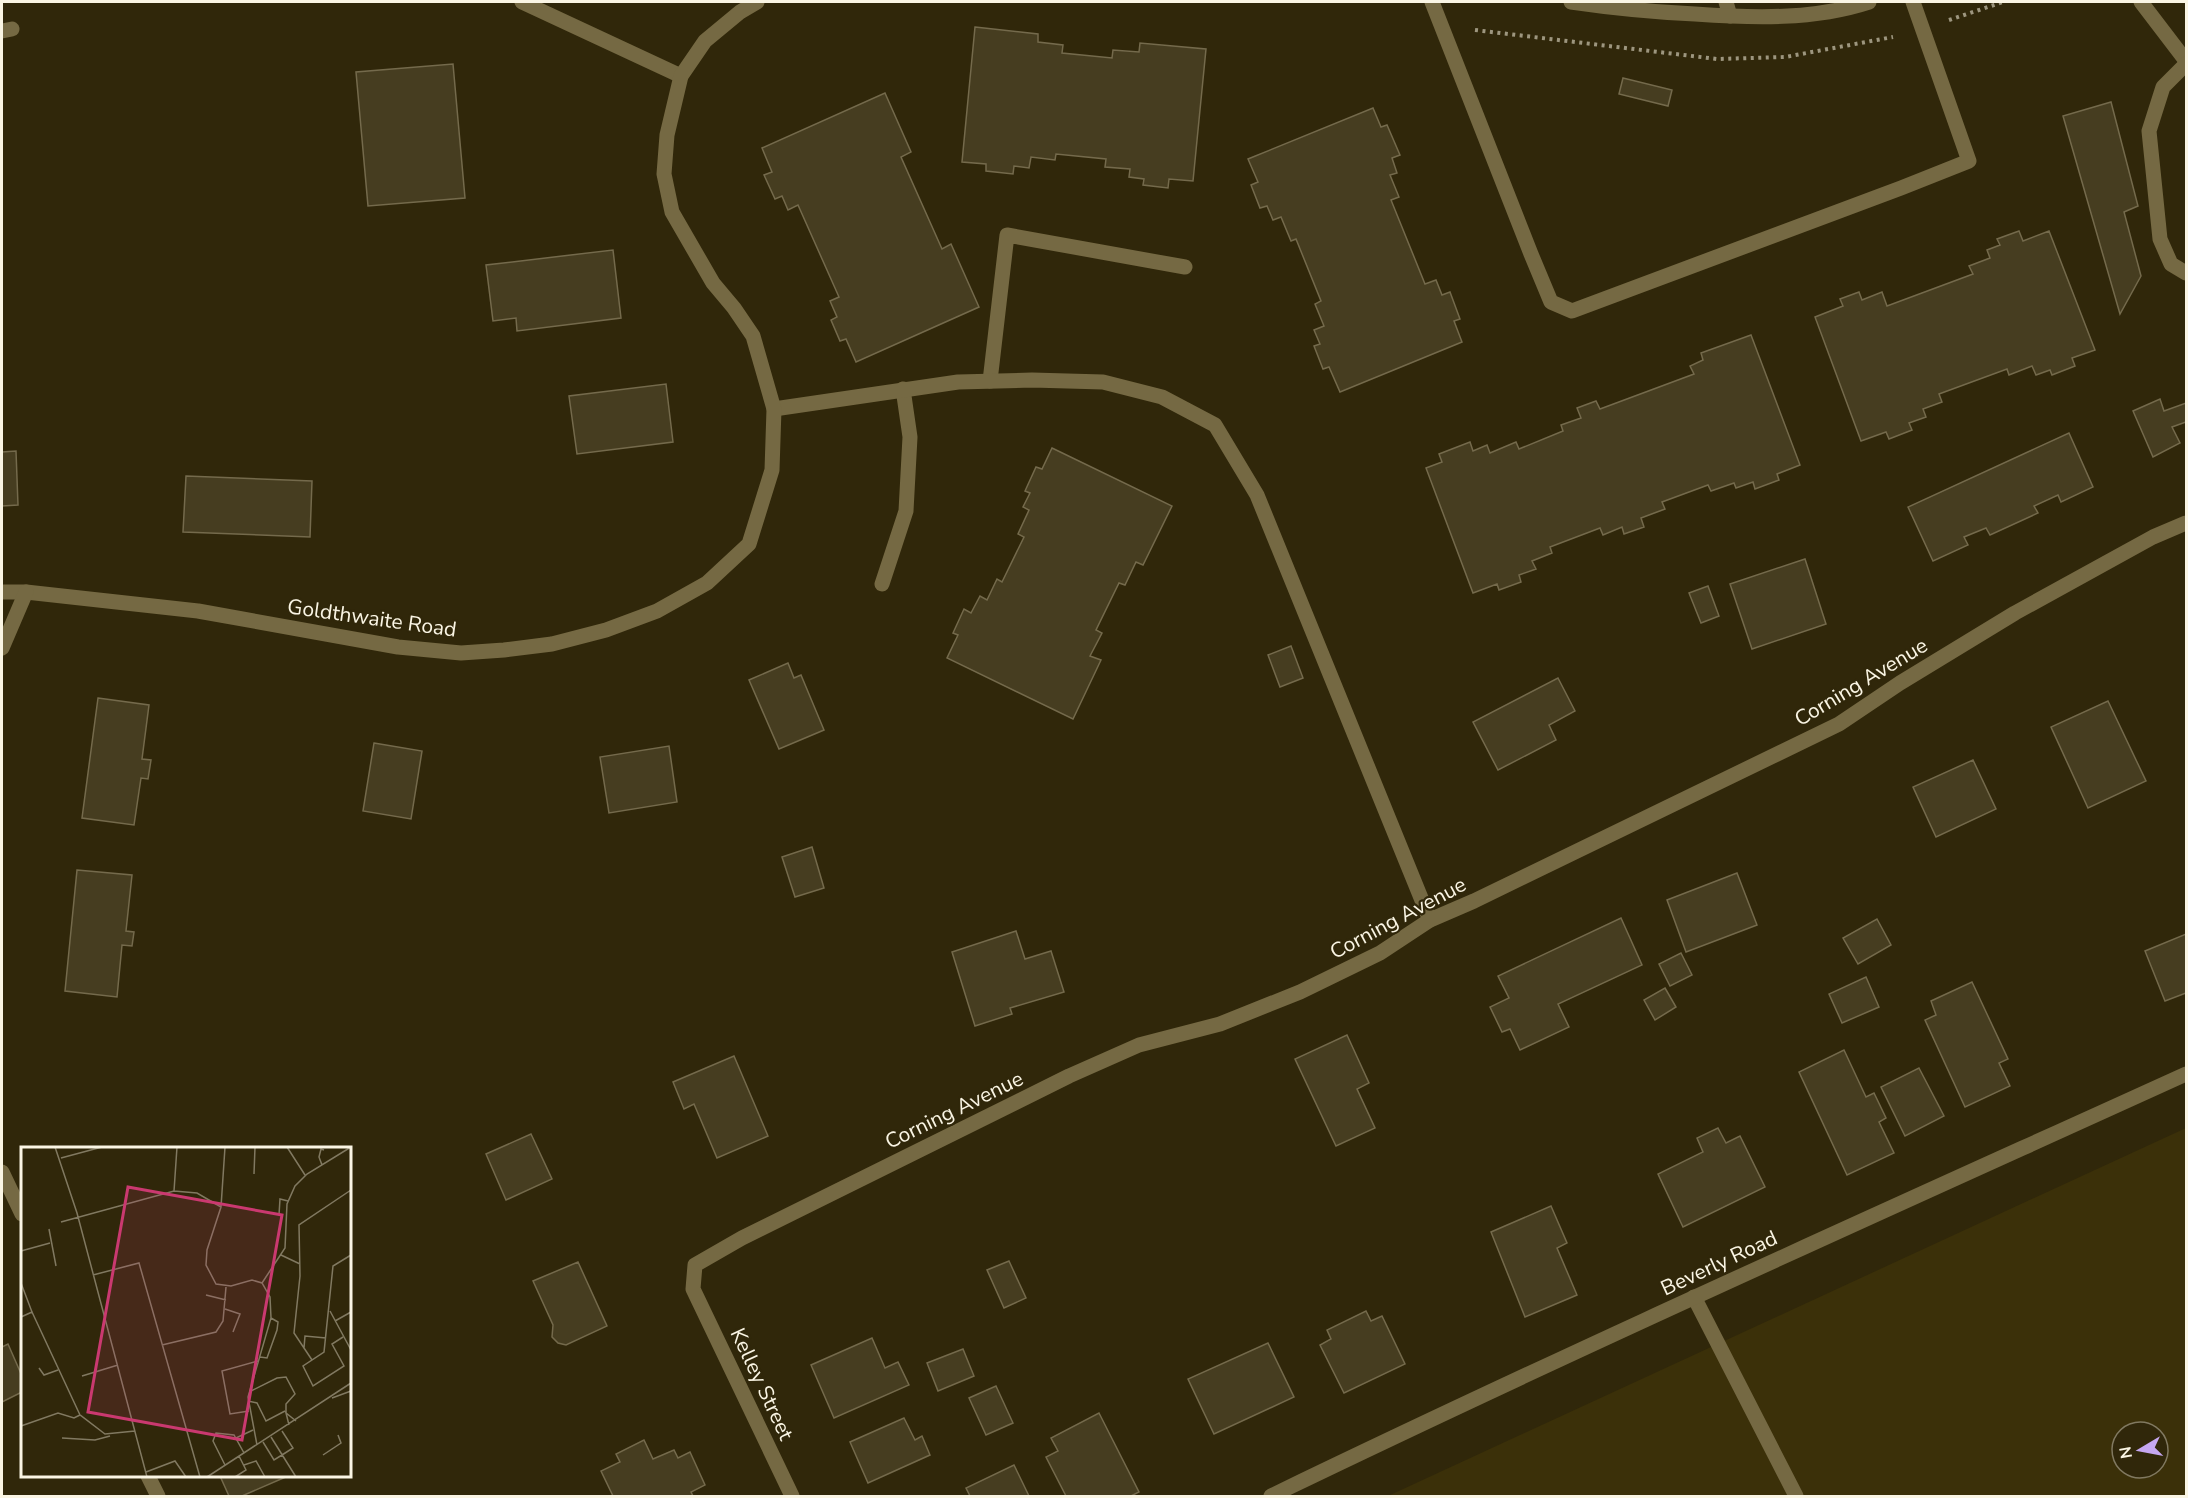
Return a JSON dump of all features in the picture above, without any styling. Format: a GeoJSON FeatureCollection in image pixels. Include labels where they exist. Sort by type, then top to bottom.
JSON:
{"type":"FeatureCollection","features":[{"type":"Feature","properties":{"kind":"street"},"geometry":{"type":"LineString","coordinates":[[522,2],[681,76]]}},
{"type":"Feature","properties":{"kind":"street","name":"Goldthwaite Road"},"geometry":{"type":"LineString","coordinates":[[2,592],[26,592],[198,611],[398,647],[461,653],[552,644],[606,630],[657,611],[707,583],[749,544],[772,470],[774,409],[753,336],[713,283],[672,212],[664,174],[667,135],[681,76],[705,41],[740,12],[757,2]]}},
{"type":"Feature","properties":{"kind":"street"},"geometry":{"type":"LineString","coordinates":[[1432,2],[1551,302],[1572,311],[1890,193],[1969,161],[1912,2]]}},
{"type":"Feature","properties":{"kind":"street"},"geometry":{"type":"LineString","coordinates":[[1571,2],[1642,10],[1728,9],[1778,16],[1815,7],[1869,2]]}},
{"type":"Feature","properties":{"kind":"street"},"geometry":{"type":"LineString","coordinates":[[2141,2],[2187,63],[2163,87],[2149,132],[2160,239],[2171,264],[2187,273]]}},
{"type":"Feature","properties":{"kind":"street"},"geometry":{"type":"LineString","coordinates":[[990,381],[1007,235],[1185,267]]}},
{"type":"Feature","properties":{"kind":"street"},"geometry":{"type":"LineString","coordinates":[[774,409],[958,382],[1032,380],[1103,382],[1161,397],[1215,425],[1257,495],[1430,920]]}},
{"type":"Feature","properties":{"kind":"street"},"geometry":{"type":"LineString","coordinates":[[882,584],[906,511],[910,437],[903,389]]}},
{"type":"Feature","properties":{"kind":"street","name":"Corning Avenue"},"geometry":{"type":"LineString","coordinates":[[693,1289],[695,1265],[770,1224],[1069,1076],[1139,1045],[1220,1024],[1340,974],[1380,953],[1430,920],[1474,901],[1839,724],[1900,683],[2015,613],[2153,537],[2187,523]]}},
{"type":"Feature","properties":{"kind":"street"},"geometry":{"type":"LineString","coordinates":[[2,648],[26,592]]}},
{"type":"Feature","properties":{"kind":"street","name":"Beverly Road"},"geometry":{"type":"LineString","coordinates":[[1271,1497],[1694,1297],[2187,1074]]}},
{"type":"Feature","properties":{"kind":"street"},"geometry":{"type":"LineString","coordinates":[[2,1172],[21,1212]]}},
{"type":"Feature","properties":{"kind":"street","name":"Kelley Street"},"geometry":{"type":"LineString","coordinates":[[693,1289],[792,1497]]}},
{"type":"Feature","properties":{"kind":"street"},"geometry":{"type":"LineString","coordinates":[[1694,1297],[1796,1497]]}},
{"type":"Feature","properties":{"kind":"street"},"geometry":{"type":"LineString","coordinates":[[148,1477],[158,1497]]}},
{"type":"Feature","properties":{"kind":"path"},"geometry":{"type":"LineString","coordinates":[[1946,21],[2003,2]]}},
{"type":"Feature","properties":{"kind":"path"},"geometry":{"type":"LineString","coordinates":[[1465,29],[1717,59],[1785,57],[1901,35]]}},
{"type":"Feature","properties":{"kind":"shaded area"},"geometry":{"type":"Polygon","coordinates":[[[2186,1128],[2186,1496],[1388,1496],[2186,1128]]]}},
{"type":"Feature","properties":{"kind":"building"},"geometry":{"type":"Polygon","coordinates":[[[975,27],[1038,34],[1038,42],[1063,45],[1062,53],[1112,58],[1113,50],[1139,52],[1140,43],[1206,49],[1193,181],[1169,179],[1168,188],[1143,185],[1144,179],[1129,177],[1130,169],[1105,167],[1106,159],[1056,154],[1055,160],[1031,157],[1029,168],[1014,166],[1013,174],[986,171],[986,164],[962,162],[975,27]]]}},
{"type":"Feature","properties":{"kind":"building"},"geometry":{"type":"Polygon","coordinates":[[[453,64],[465,198],[368,206],[356,72],[453,64]]]}},
{"type":"Feature","properties":{"kind":"building"},"geometry":{"type":"Polygon","coordinates":[[[1623,78],[1672,90],[1668,106],[1619,94],[1623,78]]]}},
{"type":"Feature","properties":{"kind":"building"},"geometry":{"type":"Polygon","coordinates":[[[885,93],[911,152],[901,157],[942,249],[951,244],[979,307],[856,362],[846,339],[840,341],[831,320],[837,317],[830,301],[839,297],[798,205],[788,210],[782,196],[775,199],[764,175],[772,172],[762,148],[885,93]]]}},
{"type":"Feature","properties":{"kind":"building"},"geometry":{"type":"Polygon","coordinates":[[[2111,102],[2138,206],[2124,212],[2141,276],[2120,314],[2063,116],[2111,102]]]}},
{"type":"Feature","properties":{"kind":"building"},"geometry":{"type":"Polygon","coordinates":[[[1373,108],[1381,127],[1387,125],[1400,155],[1392,158],[1397,173],[1390,175],[1399,197],[1391,200],[1425,284],[1436,280],[1442,295],[1450,292],[1460,319],[1454,321],[1462,342],[1340,392],[1329,367],[1323,369],[1314,346],[1320,344],[1314,330],[1324,326],[1315,304],[1321,301],[1296,239],[1291,241],[1281,217],[1273,220],[1267,206],[1260,208],[1251,185],[1258,182],[1248,159],[1373,108]]]}},
{"type":"Feature","properties":{"kind":"building"},"geometry":{"type":"Polygon","coordinates":[[[2019,231],[2023,241],[2049,231],[2095,350],[2072,358],[2075,366],[2052,375],[2050,370],[2036,375],[2032,366],[2009,375],[2007,369],[1939,394],[1942,402],[1923,409],[1926,417],[1909,423],[1912,430],[1889,439],[1886,432],[1861,441],[1815,317],[1843,306],[1840,299],[1859,292],[1862,300],[1882,292],[1887,306],[1973,274],[1969,266],[1990,258],[1987,250],[2000,245],[1997,239],[2019,231]]]}},
{"type":"Feature","properties":{"kind":"building"},"geometry":{"type":"Polygon","coordinates":[[[613,250],[621,318],[517,331],[516,318],[493,321],[486,265],[613,250]]]}},
{"type":"Feature","properties":{"kind":"building"},"geometry":{"type":"Polygon","coordinates":[[[1751,335],[1800,465],[1777,474],[1779,480],[1755,489],[1753,482],[1736,488],[1734,483],[1711,491],[1708,485],[1662,502],[1665,509],[1641,518],[1644,527],[1624,534],[1622,527],[1603,535],[1600,528],[1550,547],[1552,553],[1532,561],[1536,569],[1519,575],[1521,582],[1499,590],[1497,584],[1473,593],[1426,468],[1442,462],[1439,454],[1470,442],[1473,451],[1487,445],[1490,453],[1516,442],[1519,449],[1563,431],[1561,425],[1581,418],[1577,408],[1596,401],[1600,409],[1694,374],[1690,366],[1703,360],[1701,353],[1751,335]]]}},
{"type":"Feature","properties":{"kind":"building"},"geometry":{"type":"Polygon","coordinates":[[[666,384],[673,442],[577,454],[569,396],[666,384]]]}},
{"type":"Feature","properties":{"kind":"building"},"geometry":{"type":"Polygon","coordinates":[[[2160,399],[2164,411],[2186,403],[2186,422],[2172,427],[2180,443],[2153,457],[2133,411],[2160,399]]]}},
{"type":"Feature","properties":{"kind":"building"},"geometry":{"type":"Polygon","coordinates":[[[2069,433],[2093,487],[2061,502],[2058,495],[2034,506],[2038,513],[1990,535],[1986,528],[1964,537],[1968,545],[1933,561],[1908,507],[2069,433]]]}},
{"type":"Feature","properties":{"kind":"building"},"geometry":{"type":"Polygon","coordinates":[[[1052,448],[1172,506],[1143,565],[1136,562],[1125,585],[1119,583],[1096,630],[1102,633],[1090,656],[1101,660],[1073,719],[947,658],[958,635],[953,633],[964,609],[971,613],[980,596],[987,600],[997,579],[1002,582],[1024,537],[1018,534],[1029,510],[1023,507],[1030,493],[1025,491],[1036,467],[1042,469],[1052,448]]]}},
{"type":"Feature","properties":{"kind":"building"},"geometry":{"type":"Polygon","coordinates":[[[16,451],[18,505],[2,506],[2,452],[16,451]]]}},
{"type":"Feature","properties":{"kind":"building"},"geometry":{"type":"Polygon","coordinates":[[[186,476],[312,481],[310,537],[183,532],[186,476]]]}},
{"type":"Feature","properties":{"kind":"building"},"geometry":{"type":"Polygon","coordinates":[[[1805,559],[1826,624],[1752,649],[1730,584],[1805,559]]]}},
{"type":"Feature","properties":{"kind":"building"},"geometry":{"type":"Polygon","coordinates":[[[1708,586],[1719,616],[1701,623],[1689,593],[1708,586]]]}},
{"type":"Feature","properties":{"kind":"building"},"geometry":{"type":"Polygon","coordinates":[[[1291,646],[1303,678],[1280,687],[1268,655],[1291,646]]]}},
{"type":"Feature","properties":{"kind":"building"},"geometry":{"type":"Polygon","coordinates":[[[788,663],[794,678],[801,675],[824,730],[779,749],[749,680],[788,663]]]}},
{"type":"Feature","properties":{"kind":"building"},"geometry":{"type":"Polygon","coordinates":[[[1558,678],[1575,711],[1549,725],[1556,740],[1498,770],[1473,722],[1558,678]]]}},
{"type":"Feature","properties":{"kind":"building"},"geometry":{"type":"Polygon","coordinates":[[[98,698],[149,705],[142,759],[151,760],[148,779],[141,778],[134,825],[82,818],[98,698]]]}},
{"type":"Feature","properties":{"kind":"building"},"geometry":{"type":"Polygon","coordinates":[[[2108,701],[2146,781],[2088,808],[2051,727],[2108,701]]]}},
{"type":"Feature","properties":{"kind":"building"},"geometry":{"type":"Polygon","coordinates":[[[374,743],[422,751],[411,819],[363,811],[374,743]]]}},
{"type":"Feature","properties":{"kind":"building"},"geometry":{"type":"Polygon","coordinates":[[[669,746],[677,802],[609,813],[600,757],[669,746]]]}},
{"type":"Feature","properties":{"kind":"building"},"geometry":{"type":"Polygon","coordinates":[[[1973,760],[1996,809],[1936,837],[1913,787],[1973,760]]]}},
{"type":"Feature","properties":{"kind":"building"},"geometry":{"type":"Polygon","coordinates":[[[812,847],[824,888],[795,897],[782,857],[812,847]]]}},
{"type":"Feature","properties":{"kind":"building"},"geometry":{"type":"Polygon","coordinates":[[[77,870],[132,875],[126,931],[134,932],[132,946],[122,945],[117,997],[65,991],[77,870]]]}},
{"type":"Feature","properties":{"kind":"building"},"geometry":{"type":"Polygon","coordinates":[[[1737,873],[1757,925],[1686,952],[1667,900],[1737,873]]]}},
{"type":"Feature","properties":{"kind":"building"},"geometry":{"type":"Polygon","coordinates":[[[1621,918],[1642,965],[1558,1004],[1569,1027],[1520,1050],[1510,1029],[1502,1032],[1490,1007],[1509,998],[1498,976],[1621,918]]]}},
{"type":"Feature","properties":{"kind":"building"},"geometry":{"type":"Polygon","coordinates":[[[1877,919],[1891,945],[1858,964],[1843,938],[1877,919]]]}},
{"type":"Feature","properties":{"kind":"building"},"geometry":{"type":"Polygon","coordinates":[[[1016,931],[1025,959],[1051,951],[1064,992],[1010,1008],[1012,1014],[975,1026],[952,952],[1016,931]]]}},
{"type":"Feature","properties":{"kind":"building"},"geometry":{"type":"Polygon","coordinates":[[[2186,934],[2186,993],[2165,1001],[2145,951],[2186,934]]]}},
{"type":"Feature","properties":{"kind":"building"},"geometry":{"type":"Polygon","coordinates":[[[1681,953],[1692,975],[1670,986],[1659,964],[1681,953]]]}},
{"type":"Feature","properties":{"kind":"building"},"geometry":{"type":"Polygon","coordinates":[[[1866,977],[1879,1007],[1842,1023],[1829,994],[1866,977]]]}},
{"type":"Feature","properties":{"kind":"building"},"geometry":{"type":"Polygon","coordinates":[[[1972,982],[2008,1059],[1999,1063],[2010,1086],[1965,1107],[1925,1020],[1936,1015],[1931,1001],[1972,982]]]}},
{"type":"Feature","properties":{"kind":"building"},"geometry":{"type":"Polygon","coordinates":[[[1665,988],[1676,1007],[1655,1020],[1644,1000],[1665,988]]]}},
{"type":"Feature","properties":{"kind":"building"},"geometry":{"type":"Polygon","coordinates":[[[1347,1035],[1369,1083],[1357,1089],[1375,1128],[1336,1146],[1295,1059],[1347,1035]]]}},
{"type":"Feature","properties":{"kind":"building"},"geometry":{"type":"Polygon","coordinates":[[[1844,1050],[1866,1097],[1874,1093],[1886,1118],[1879,1122],[1894,1153],[1847,1175],[1799,1072],[1844,1050]]]}},
{"type":"Feature","properties":{"kind":"building"},"geometry":{"type":"Polygon","coordinates":[[[734,1056],[768,1136],[717,1158],[694,1104],[684,1109],[673,1082],[734,1056]]]}},
{"type":"Feature","properties":{"kind":"building"},"geometry":{"type":"Polygon","coordinates":[[[1919,1068],[1944,1116],[1905,1136],[1881,1087],[1919,1068]]]}},
{"type":"Feature","properties":{"kind":"building"},"geometry":{"type":"Polygon","coordinates":[[[1718,1128],[1726,1143],[1740,1136],[1765,1187],[1683,1227],[1658,1174],[1703,1152],[1697,1138],[1718,1128]]]}},
{"type":"Feature","properties":{"kind":"building"},"geometry":{"type":"Polygon","coordinates":[[[531,1134],[552,1179],[506,1200],[486,1154],[531,1134]]]}},
{"type":"Feature","properties":{"kind":"building"},"geometry":{"type":"Polygon","coordinates":[[[1551,1206],[1567,1243],[1557,1248],[1577,1295],[1525,1317],[1491,1232],[1551,1206]]]}},
{"type":"Feature","properties":{"kind":"building"},"geometry":{"type":"Polygon","coordinates":[[[1009,1261],[1026,1298],[1004,1308],[987,1270],[1009,1261]]]}},
{"type":"Feature","properties":{"kind":"building"},"geometry":{"type":"Polygon","coordinates":[[[578,1262],[607,1326],[566,1345],[558,1343],[552,1337],[553,1325],[533,1281],[578,1262]]]}},
{"type":"Feature","properties":{"kind":"building"},"geometry":{"type":"Polygon","coordinates":[[[1366,1311],[1371,1321],[1382,1316],[1405,1364],[1344,1393],[1320,1345],[1331,1339],[1327,1330],[1366,1311]]]}},
{"type":"Feature","properties":{"kind":"building"},"geometry":{"type":"Polygon","coordinates":[[[872,1338],[885,1368],[898,1362],[909,1385],[834,1418],[811,1365],[872,1338]]]}},
{"type":"Feature","properties":{"kind":"building"},"geometry":{"type":"Polygon","coordinates":[[[1268,1343],[1294,1397],[1214,1434],[1188,1379],[1268,1343]]]}},
{"type":"Feature","properties":{"kind":"building"},"geometry":{"type":"Polygon","coordinates":[[[8,1344],[21,1374],[21,1392],[2,1402],[2,1347],[8,1344]]]}},
{"type":"Feature","properties":{"kind":"building"},"geometry":{"type":"Polygon","coordinates":[[[963,1349],[974,1376],[938,1391],[927,1363],[963,1349]]]}},
{"type":"Feature","properties":{"kind":"building"},"geometry":{"type":"Polygon","coordinates":[[[996,1386],[1013,1423],[986,1435],[969,1398],[996,1386]]]}},
{"type":"Feature","properties":{"kind":"building"},"geometry":{"type":"Polygon","coordinates":[[[1099,1413],[1139,1492],[1131,1496],[1066,1496],[1046,1457],[1058,1451],[1051,1438],[1099,1413]]]}},
{"type":"Feature","properties":{"kind":"building"},"geometry":{"type":"Polygon","coordinates":[[[904,1418],[915,1440],[922,1436],[930,1455],[868,1483],[850,1442],[904,1418]]]}},
{"type":"Feature","properties":{"kind":"building"},"geometry":{"type":"Polygon","coordinates":[[[644,1440],[653,1459],[674,1450],[678,1458],[690,1452],[705,1485],[691,1492],[693,1496],[613,1496],[601,1471],[620,1462],[616,1454],[644,1440]]]}},
{"type":"Feature","properties":{"kind":"building"},"geometry":{"type":"Polygon","coordinates":[[[1014,1465],[1029,1496],[970,1496],[966,1488],[1014,1465]]]}},
{"type":"Feature","properties":{"kind":"building"},"geometry":{"type":"Polygon","coordinates":[[[220,1477],[286,1477],[242,1496],[229,1496],[220,1477]]]}}]}
